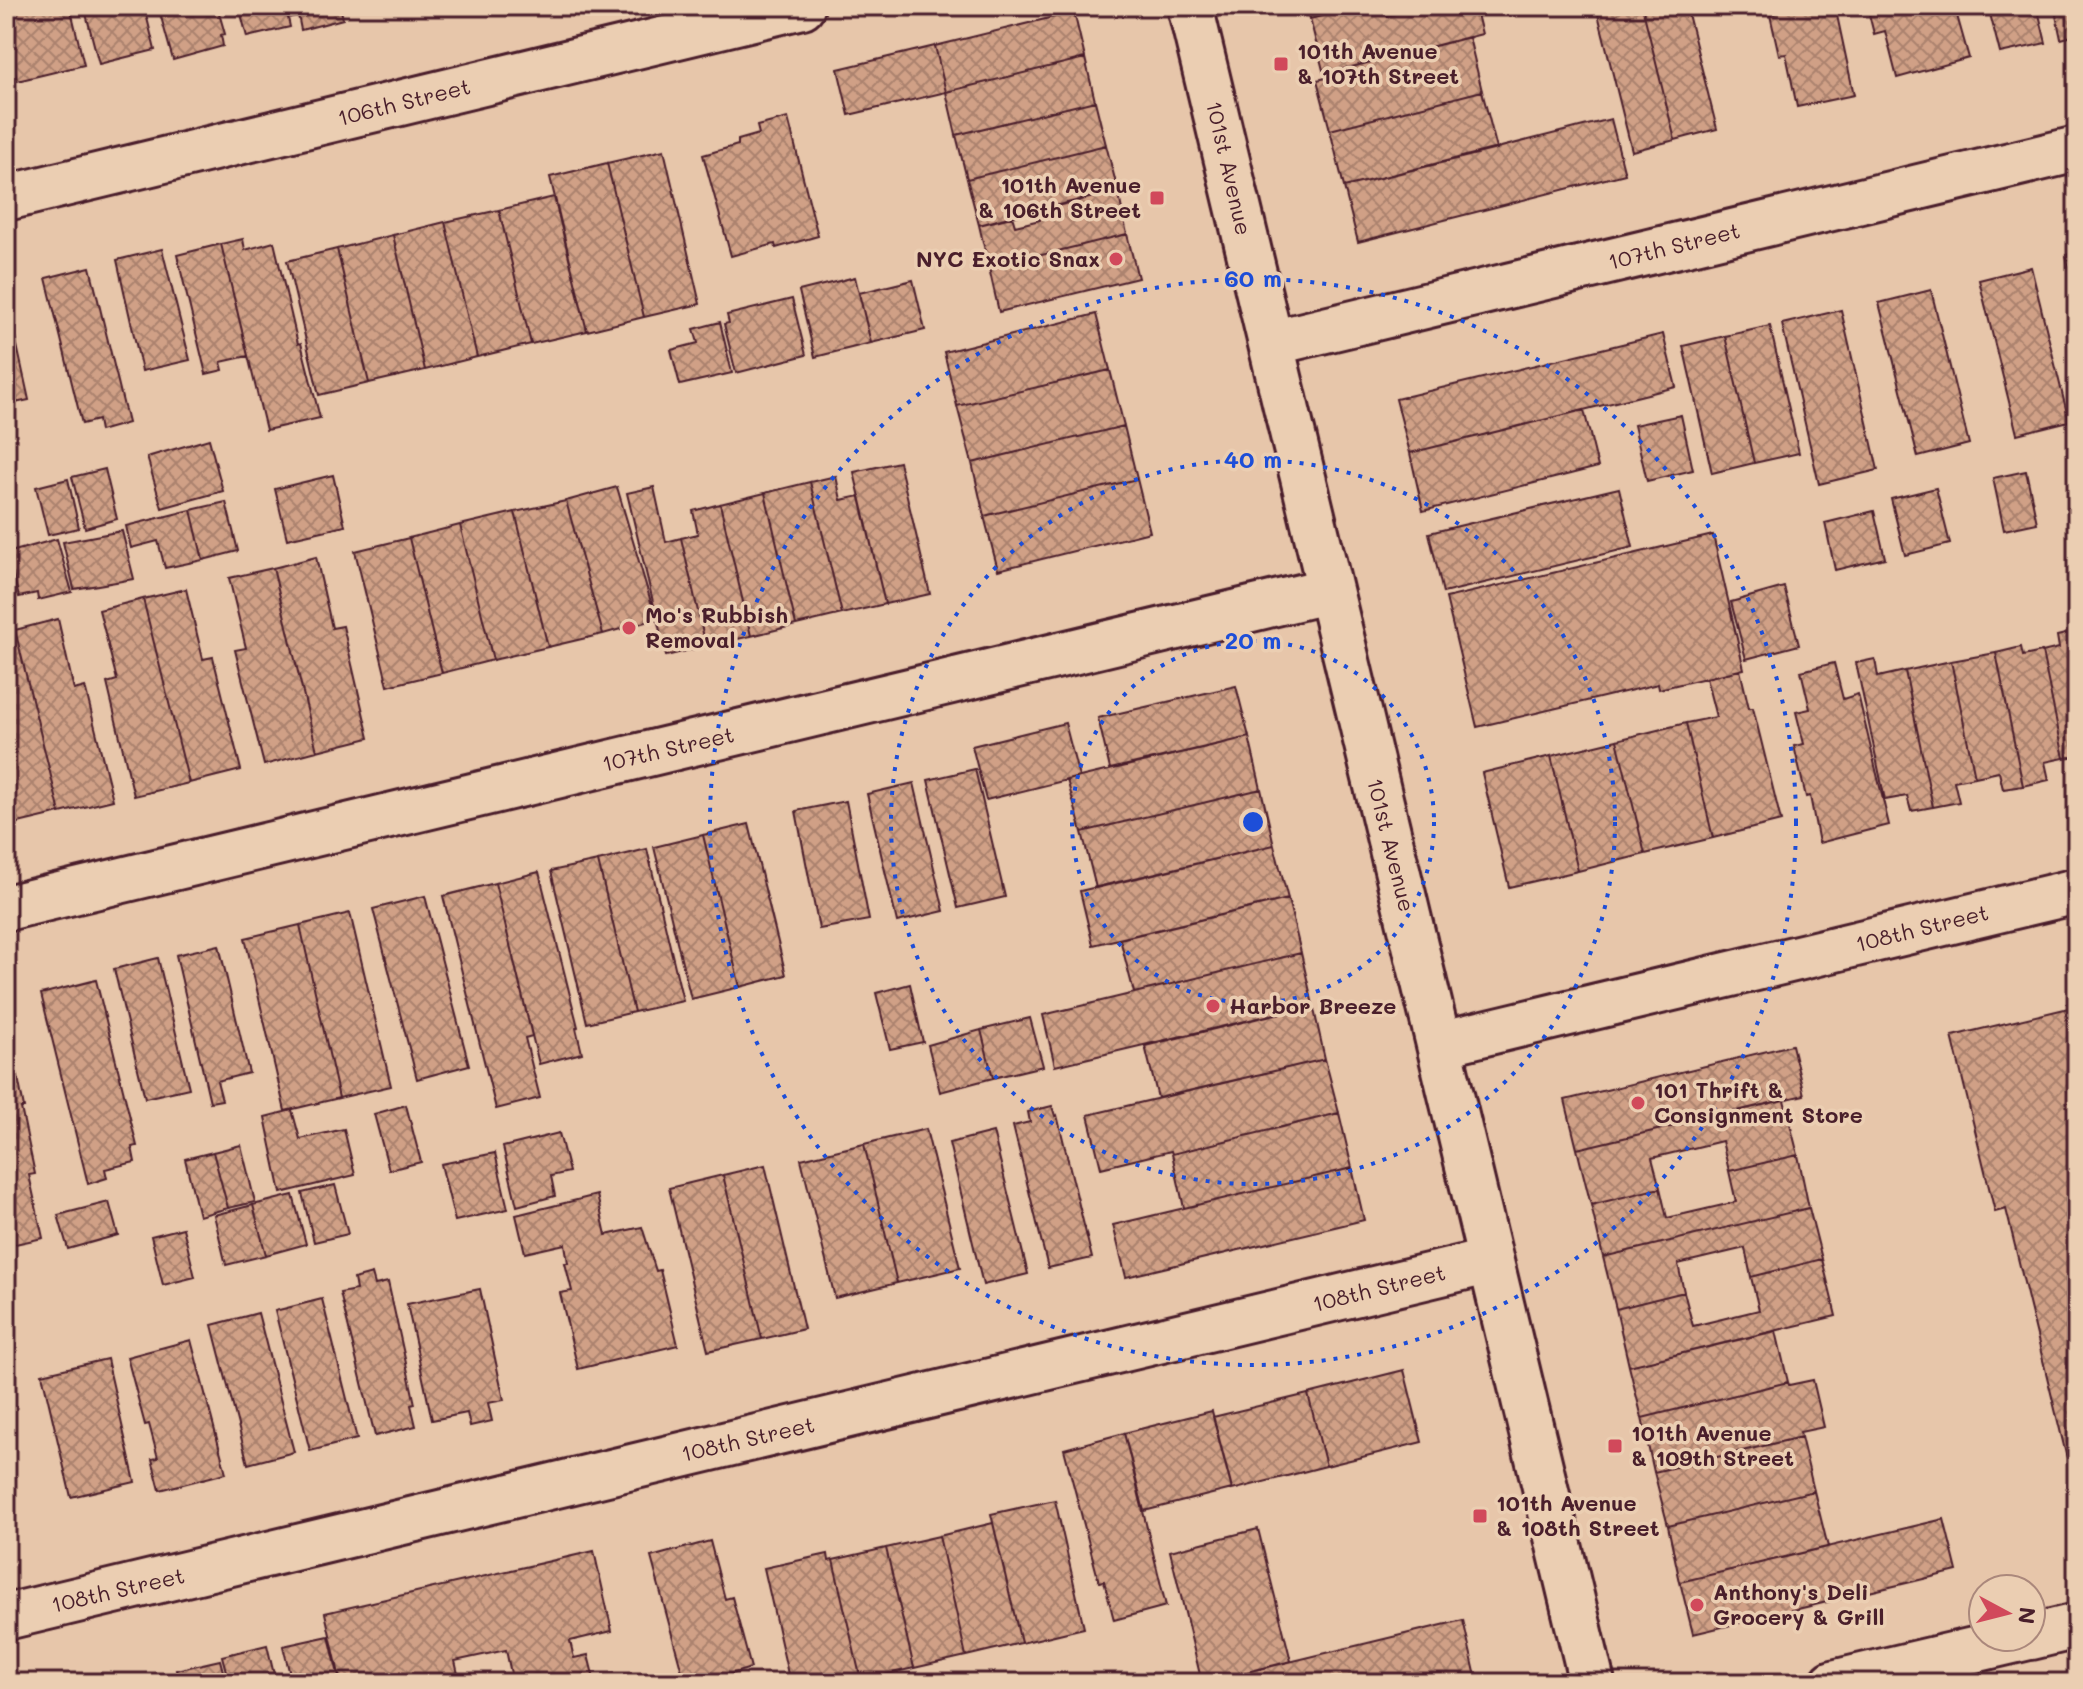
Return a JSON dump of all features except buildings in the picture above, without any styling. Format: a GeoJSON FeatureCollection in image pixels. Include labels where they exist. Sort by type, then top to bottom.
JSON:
{"type":"FeatureCollection","features":[{"type":"Feature","properties":{"kind":"street","name":"106th Street"},"geometry":{"type":"LineString","coordinates":[[6,198],[802,6]]}},
{"type":"Feature","properties":{"kind":"street","name":"101st Avenue"},"geometry":{"type":"LineString","coordinates":[[1190,6],[1592,1683]]}},
{"type":"Feature","properties":{"kind":"street","name":"107th Street"},"geometry":{"type":"LineString","coordinates":[[1271,343],[2077,149]]}},
{"type":"Feature","properties":{"kind":"street","name":"107th Street"},"geometry":{"type":"LineString","coordinates":[[6,908],[1330,590]]}},
{"type":"Feature","properties":{"kind":"street","name":"108th Street"},"geometry":{"type":"LineString","coordinates":[[1439,1044],[2077,891]]}},
{"type":"Feature","properties":{"kind":"street","name":"108th Street"},"geometry":{"type":"LineString","coordinates":[[6,1617],[1491,1261]]}},
{"type":"Feature","properties":{"kind":"street"},"geometry":{"type":"LineString","coordinates":[[2047,1633],[2077,1626]]}},
{"type":"Feature","properties":{"kind":"street"},"geometry":{"type":"LineString","coordinates":[[1833,1683],[1967,1652]]}},
{"type":"Feature","properties":{"kind":"place","name":"101th Avenue & 107th Street"},"geometry":{"type":"Point","coordinates":[1281,64]}},
{"type":"Feature","properties":{"kind":"place","name":"101th Avenue & 106th Street"},"geometry":{"type":"Point","coordinates":[1157,198]}},
{"type":"Feature","properties":{"kind":"place","name":"NYC Exotic Snax"},"geometry":{"type":"Point","coordinates":[1116,259]}},
{"type":"Feature","properties":{"kind":"place","name":"Mo's Rubbish Removal"},"geometry":{"type":"Point","coordinates":[629,628]}},
{"type":"Feature","properties":{"kind":"place","name":"Harbor Breeze"},"geometry":{"type":"Point","coordinates":[1213,1006]}},
{"type":"Feature","properties":{"kind":"place","name":"101 Thrift & Consignment Store"},"geometry":{"type":"Point","coordinates":[1638,1103]}},
{"type":"Feature","properties":{"kind":"place","name":"101th Avenue & 109th Street"},"geometry":{"type":"Point","coordinates":[1615,1446]}},
{"type":"Feature","properties":{"kind":"place","name":"101th Avenue & 108th Street"},"geometry":{"type":"Point","coordinates":[1480,1516]}},
{"type":"Feature","properties":{"kind":"place","name":"Anthony's Deli Grocery & Grill"},"geometry":{"type":"Point","coordinates":[1697,1605]}}]}
